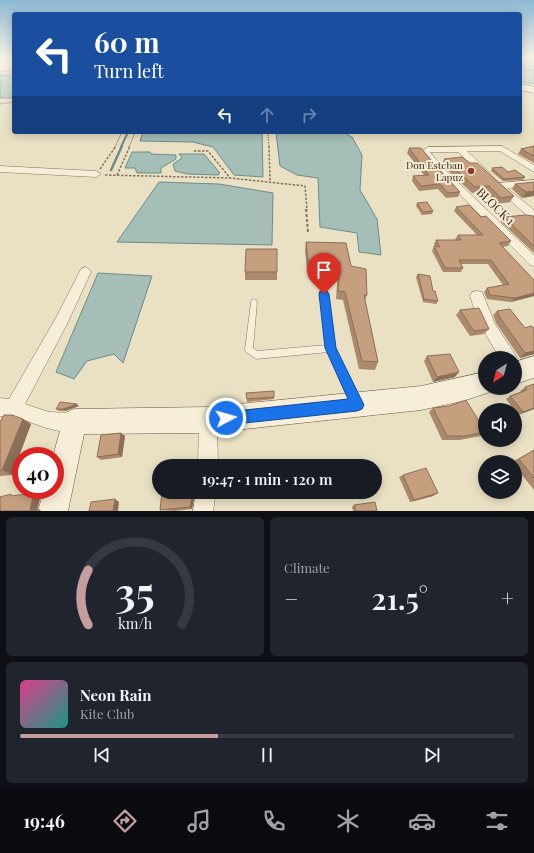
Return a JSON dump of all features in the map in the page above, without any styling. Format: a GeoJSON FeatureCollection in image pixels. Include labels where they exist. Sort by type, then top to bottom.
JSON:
{"type":"FeatureCollection","features":[{"type":"Feature","properties":{"kind":"street"},"geometry":{"type":"LineString","coordinates":[[522,87],[534,89]]}},
{"type":"Feature","properties":{"kind":"street"},"geometry":{"type":"LineString","coordinates":[[461,150],[502,148],[534,169]]}},
{"type":"Feature","properties":{"kind":"street"},"geometry":{"type":"LineString","coordinates":[[461,150],[499,186],[534,216]]}},
{"type":"Feature","properties":{"kind":"street","name":"BLOCK 1"},"geometry":{"type":"LineString","coordinates":[[461,150],[425,151],[439,169],[534,262]]}},
{"type":"Feature","properties":{"kind":"street"},"geometry":{"type":"LineString","coordinates":[[0,169],[96,174]]}},
{"type":"Feature","properties":{"kind":"street"},"geometry":{"type":"LineString","coordinates":[[499,186],[534,183]]}},
{"type":"Feature","properties":{"kind":"street"},"geometry":{"type":"LineString","coordinates":[[85,272],[62,320],[8,410],[49,421],[208,420],[421,398],[478,385]]}},
{"type":"Feature","properties":{"kind":"street"},"geometry":{"type":"LineString","coordinates":[[477,296],[491,332],[505,351]]}},
{"type":"Feature","properties":{"kind":"street"},"geometry":{"type":"LineString","coordinates":[[208,420],[208,459]]}},
{"type":"Feature","properties":{"kind":"street"},"geometry":{"type":"LineString","coordinates":[[53,511],[74,422]]}},
{"type":"Feature","properties":{"kind":"street"},"geometry":{"type":"LineString","coordinates":[[203,511],[205,499]]}},
{"type":"Feature","properties":{"kind":"lane"},"geometry":{"type":"LineString","coordinates":[[324,294],[331,348],[357,405]]}},
{"type":"Feature","properties":{"kind":"lane"},"geometry":{"type":"LineString","coordinates":[[254,302],[249,350],[256,355],[331,348]]}},
{"type":"Feature","properties":{"kind":"path"},"geometry":{"type":"LineString","coordinates":[[0,104],[12,102]]}},
{"type":"Feature","properties":{"kind":"path"},"geometry":{"type":"LineString","coordinates":[[96,174],[116,146],[121,134]]}},
{"type":"Feature","properties":{"kind":"path"},"geometry":{"type":"LineString","coordinates":[[117,175],[126,158],[134,134]]}},
{"type":"Feature","properties":{"kind":"path"},"geometry":{"type":"LineString","coordinates":[[268,134],[270,182]]}},
{"type":"Feature","properties":{"kind":"path"},"geometry":{"type":"LineString","coordinates":[[194,151],[208,151],[230,178]]}},
{"type":"Feature","properties":{"kind":"path"},"geometry":{"type":"LineString","coordinates":[[96,174],[230,178],[305,186],[308,232]]}},
{"type":"Feature","properties":{"kind":"water"},"geometry":{"type":"Polygon","coordinates":[[[0,82],[12,82],[12,98],[0,98],[0,82]]]}},
{"type":"Feature","properties":{"kind":"water"},"geometry":{"type":"Polygon","coordinates":[[[522,82],[522,82],[534,82],[534,84],[522,82]]]}},
{"type":"Feature","properties":{"kind":"water"},"geometry":{"type":"Polygon","coordinates":[[[142,134],[262,134],[263,177],[234,175],[213,147],[193,142],[140,141],[142,134]]]}},
{"type":"Feature","properties":{"kind":"water"},"geometry":{"type":"Polygon","coordinates":[[[276,134],[347,134],[352,137],[362,155],[360,190],[377,219],[381,255],[359,252],[357,233],[320,227],[318,178],[297,175],[280,166],[276,134]]]}},
{"type":"Feature","properties":{"kind":"water"},"geometry":{"type":"Polygon","coordinates":[[[132,152],[150,152],[151,154],[176,155],[176,159],[161,168],[161,173],[137,173],[135,168],[125,168],[132,152]]]}},
{"type":"Feature","properties":{"kind":"water"},"geometry":{"type":"Polygon","coordinates":[[[179,154],[204,154],[220,173],[218,175],[187,174],[175,171],[173,164],[182,158],[179,154]]]}},
{"type":"Feature","properties":{"kind":"water"},"geometry":{"type":"Polygon","coordinates":[[[159,182],[219,184],[273,193],[272,245],[117,242],[159,182]]]}},
{"type":"Feature","properties":{"kind":"water"},"geometry":{"type":"Polygon","coordinates":[[[98,273],[152,276],[123,363],[114,354],[87,361],[74,379],[56,372],[98,273]]]}},
{"type":"Feature","properties":{"kind":"building"},"geometry":{"type":"Polygon","coordinates":[[[534,146],[534,156],[521,149],[534,146]]]}},
{"type":"Feature","properties":{"kind":"building"},"geometry":{"type":"Polygon","coordinates":[[[409,148],[421,148],[460,192],[448,193],[440,184],[421,186],[413,176],[429,175],[409,148]]]}},
{"type":"Feature","properties":{"kind":"building"},"geometry":{"type":"Polygon","coordinates":[[[462,157],[470,163],[477,163],[514,196],[501,198],[489,186],[475,187],[444,159],[462,157]]]}},
{"type":"Feature","properties":{"kind":"building"},"geometry":{"type":"Polygon","coordinates":[[[502,167],[508,172],[515,170],[525,177],[504,179],[492,168],[502,167]]]}},
{"type":"Feature","properties":{"kind":"building"},"geometry":{"type":"Polygon","coordinates":[[[534,182],[534,191],[526,192],[515,184],[534,182]]]}},
{"type":"Feature","properties":{"kind":"building"},"geometry":{"type":"Polygon","coordinates":[[[427,202],[433,211],[423,212],[417,203],[427,202]]]}},
{"type":"Feature","properties":{"kind":"building"},"geometry":{"type":"Polygon","coordinates":[[[469,205],[481,217],[486,216],[511,241],[499,243],[534,280],[534,293],[515,298],[490,295],[487,288],[509,284],[491,260],[459,260],[463,268],[445,268],[434,246],[440,247],[436,240],[461,240],[458,235],[483,235],[456,207],[469,205]]]}},
{"type":"Feature","properties":{"kind":"building"},"geometry":{"type":"Polygon","coordinates":[[[526,215],[534,216],[534,246],[504,217],[526,215]]]}},
{"type":"Feature","properties":{"kind":"building"},"geometry":{"type":"Polygon","coordinates":[[[306,242],[346,243],[351,266],[366,269],[367,295],[364,295],[378,362],[362,361],[345,292],[338,291],[340,262],[308,261],[306,242]]]}},
{"type":"Feature","properties":{"kind":"building"},"geometry":{"type":"Polygon","coordinates":[[[246,249],[277,249],[277,272],[245,272],[246,249]]]}},
{"type":"Feature","properties":{"kind":"building"},"geometry":{"type":"Polygon","coordinates":[[[418,274],[430,276],[433,291],[435,291],[438,301],[424,299],[418,274]]]}},
{"type":"Feature","properties":{"kind":"building"},"geometry":{"type":"Polygon","coordinates":[[[479,308],[489,329],[474,331],[460,310],[479,308]]]}},
{"type":"Feature","properties":{"kind":"building"},"geometry":{"type":"Polygon","coordinates":[[[510,309],[525,328],[531,326],[534,328],[534,351],[525,353],[497,311],[510,309]]]}},
{"type":"Feature","properties":{"kind":"building"},"geometry":{"type":"Polygon","coordinates":[[[450,354],[459,372],[437,377],[427,356],[450,354]]]}},
{"type":"Feature","properties":{"kind":"building"},"geometry":{"type":"Polygon","coordinates":[[[534,384],[534,408],[523,412],[522,403],[516,403],[510,396],[522,395],[522,392],[527,390],[525,387],[534,384]]]}},
{"type":"Feature","properties":{"kind":"building"},"geometry":{"type":"Polygon","coordinates":[[[274,391],[274,397],[247,399],[246,393],[274,391]]]}},
{"type":"Feature","properties":{"kind":"building"},"geometry":{"type":"Polygon","coordinates":[[[466,400],[478,420],[478,433],[465,436],[447,436],[433,408],[449,406],[466,400]]]}},
{"type":"Feature","properties":{"kind":"building"},"geometry":{"type":"Polygon","coordinates":[[[60,402],[77,404],[63,409],[56,409],[60,402]]]}},
{"type":"Feature","properties":{"kind":"building"},"geometry":{"type":"Polygon","coordinates":[[[4,415],[12,415],[23,419],[2,470],[0,471],[0,422],[4,415]]]}},
{"type":"Feature","properties":{"kind":"building"},"geometry":{"type":"Polygon","coordinates":[[[121,433],[118,454],[97,457],[101,435],[121,433]]]}},
{"type":"Feature","properties":{"kind":"building"},"geometry":{"type":"Polygon","coordinates":[[[534,450],[534,478],[522,463],[522,457],[534,450]]]}},
{"type":"Feature","properties":{"kind":"building"},"geometry":{"type":"Polygon","coordinates":[[[426,468],[438,493],[414,500],[403,475],[426,468]]]}},
{"type":"Feature","properties":{"kind":"building"},"geometry":{"type":"Polygon","coordinates":[[[11,494],[12,499],[33,499],[30,510],[40,511],[0,511],[0,497],[11,494]]]}},
{"type":"Feature","properties":{"kind":"building"},"geometry":{"type":"Polygon","coordinates":[[[115,499],[113,511],[89,511],[91,502],[115,499]]]}},
{"type":"Feature","properties":{"kind":"building"},"geometry":{"type":"Polygon","coordinates":[[[161,499],[192,499],[190,507],[160,510],[161,499]]]}},
{"type":"Feature","properties":{"kind":"building"},"geometry":{"type":"Polygon","coordinates":[[[375,502],[377,511],[356,511],[354,505],[375,502]]]}},
{"type":"Feature","properties":{"kind":"waterway"},"geometry":{"type":"LineString","coordinates":[[121,147],[127,134]]}},
{"type":"Feature","properties":{"kind":"waterway"},"geometry":{"type":"LineString","coordinates":[[111,170],[122,146]]}},
{"type":"Feature","properties":{"kind":"place","name":"Don Esteban Lapuz"},"geometry":{"type":"Point","coordinates":[471,171]}},
{"type":"Feature","properties":{"kind":"route"},"geometry":{"type":"LineString","coordinates":[[226,418],[357,405],[331,348],[324,294]]}}]}
